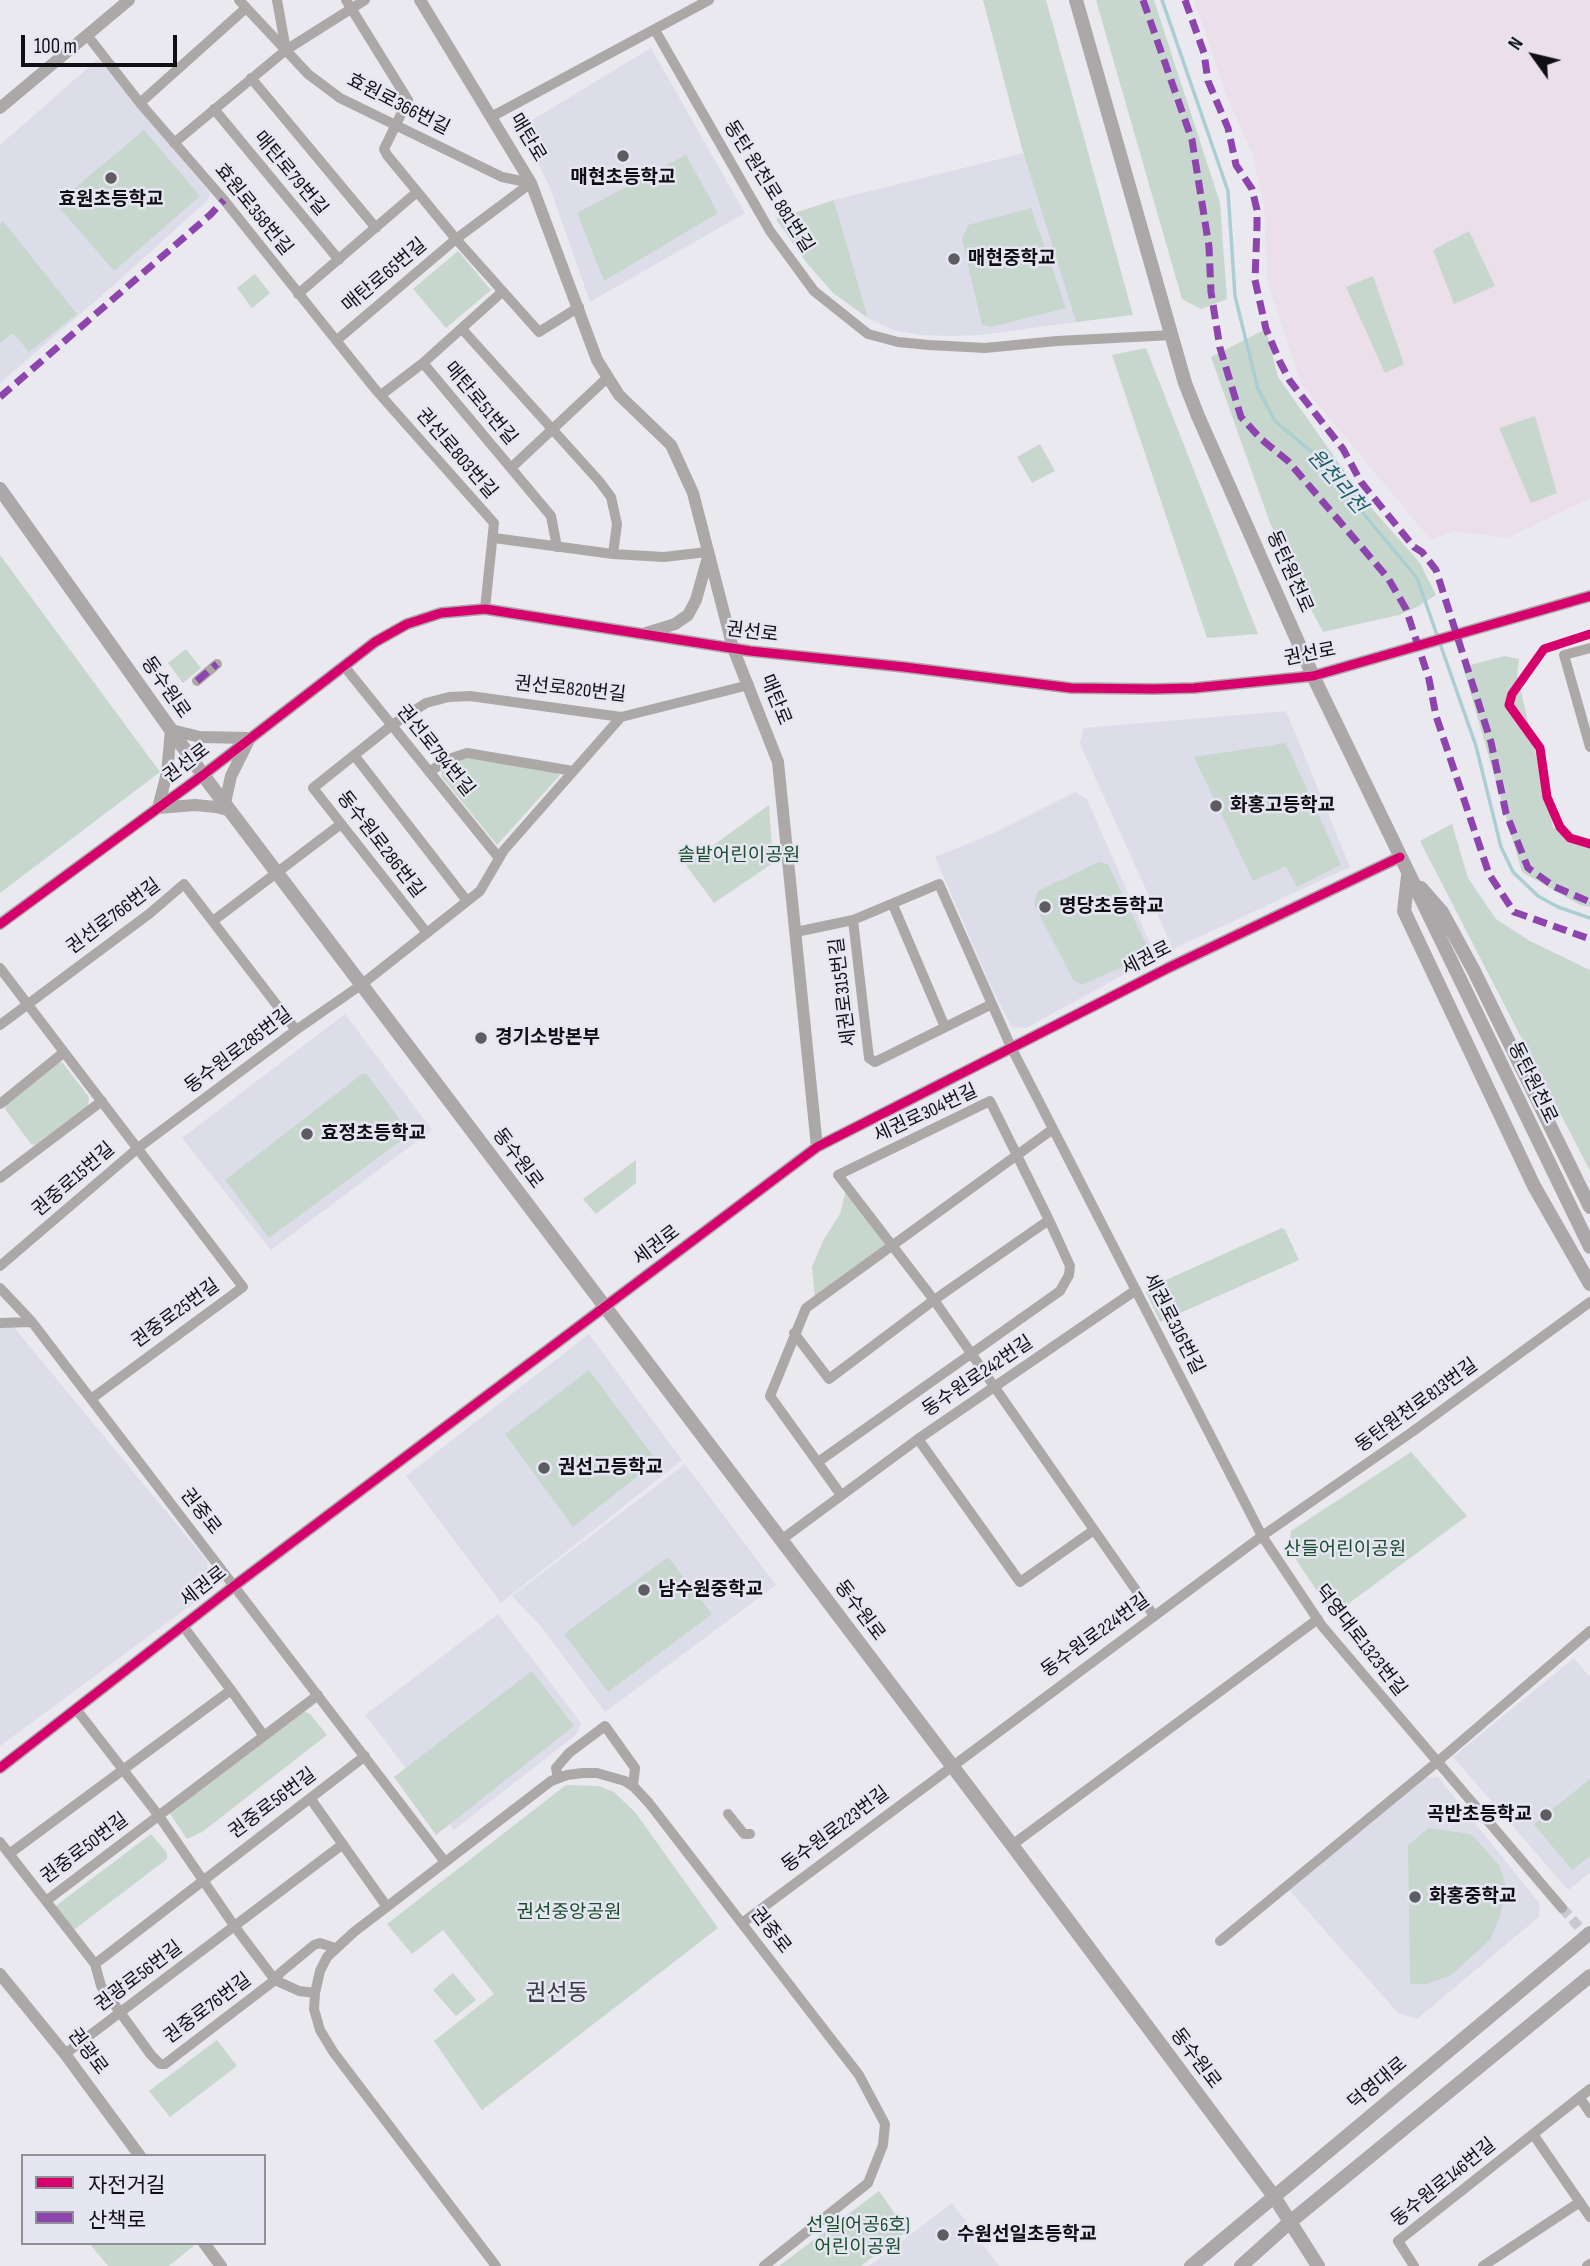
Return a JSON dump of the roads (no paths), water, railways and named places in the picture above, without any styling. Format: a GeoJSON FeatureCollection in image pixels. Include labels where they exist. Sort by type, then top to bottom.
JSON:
{"type":"FeatureCollection","features":[{"type":"Feature","properties":{"kind":"main road","name":"동탄원천로"},"geometry":{"type":"LineString","coordinates":[[1076,0],[1185,383],[1198,416],[1313,676],[1590,1247]]}},
{"type":"Feature","properties":{"kind":"main road","name":"동수원로"},"geometry":{"type":"LineString","coordinates":[[0,489],[203,775],[1012,1845],[1273,2195],[1318,2266]]}},
{"type":"Feature","properties":{"kind":"main road"},"geometry":{"type":"LineString","coordinates":[[1408,874],[1442,912],[1468,959],[1590,1207]]}},
{"type":"Feature","properties":{"kind":"main road"},"geometry":{"type":"LineString","coordinates":[[1408,874],[1404,911],[1534,1186],[1590,1284]]}},
{"type":"Feature","properties":{"kind":"main road","name":"덕영대로"},"geometry":{"type":"LineString","coordinates":[[1191,2266],[1590,1933]]}},
{"type":"Feature","properties":{"kind":"main road"},"geometry":{"type":"LineString","coordinates":[[1241,2266],[1290,2222],[1590,1976]]}},
{"type":"Feature","properties":{"kind":"street"},"geometry":{"type":"LineString","coordinates":[[0,107],[129,0]]}},
{"type":"Feature","properties":{"kind":"street"},"geometry":{"type":"LineString","coordinates":[[277,0],[286,50]]}},
{"type":"Feature","properties":{"kind":"street"},"geometry":{"type":"LineString","coordinates":[[174,142],[286,50],[348,5],[365,0]]}},
{"type":"Feature","properties":{"kind":"street","name":"매탄로"},"geometry":{"type":"LineString","coordinates":[[420,0],[531,183],[597,360],[619,395],[671,445],[693,493],[733,648],[778,762],[817,1147]]}},
{"type":"Feature","properties":{"kind":"street"},"geometry":{"type":"LineString","coordinates":[[491,117],[709,0]]}},
{"type":"Feature","properties":{"kind":"street"},"geometry":{"type":"LineString","coordinates":[[140,103],[242,4]]}},
{"type":"Feature","properties":{"kind":"street","name":"효원로366번길"},"geometry":{"type":"LineString","coordinates":[[242,4],[308,74],[340,97],[502,177],[531,183]]}},
{"type":"Feature","properties":{"kind":"street"},"geometry":{"type":"LineString","coordinates":[[348,5],[408,100],[397,124]]}},
{"type":"Feature","properties":{"kind":"street","name":"동탄 원천로 881번길"},"geometry":{"type":"LineString","coordinates":[[655,30],[770,231],[814,291],[868,334],[898,342],[985,348],[1172,335]]}},
{"type":"Feature","properties":{"kind":"street","name":"효원로358번길"},"geometry":{"type":"LineString","coordinates":[[87,35],[140,103],[224,200],[337,340]]}},
{"type":"Feature","properties":{"kind":"street","name":"매탄로79번길"},"geometry":{"type":"LineString","coordinates":[[251,78],[376,228]]}},
{"type":"Feature","properties":{"kind":"street","name":"매탄로79번길"},"geometry":{"type":"LineString","coordinates":[[214,109],[339,260]]}},
{"type":"Feature","properties":{"kind":"street","name":"매탄로65번길"},"geometry":{"type":"LineString","coordinates":[[397,124],[384,149],[502,292]]}},
{"type":"Feature","properties":{"kind":"street","name":"매탄로65번길"},"geometry":{"type":"LineString","coordinates":[[337,340],[456,239],[531,183]]}},
{"type":"Feature","properties":{"kind":"street"},"geometry":{"type":"LineString","coordinates":[[298,294],[417,192]]}},
{"type":"Feature","properties":{"kind":"street"},"geometry":{"type":"LineString","coordinates":[[381,395],[423,363],[502,292],[539,331],[579,307]]}},
{"type":"Feature","properties":{"kind":"street","name":"매탄로51번길"},"geometry":{"type":"LineString","coordinates":[[462,329],[611,497],[617,524],[613,554]]}},
{"type":"Feature","properties":{"kind":"street","name":"권선로803번길"},"geometry":{"type":"LineString","coordinates":[[337,340],[381,395],[494,523],[494,538]]}},
{"type":"Feature","properties":{"kind":"street","name":"매탄로51번길"},"geometry":{"type":"LineString","coordinates":[[423,363],[551,516],[557,547]]}},
{"type":"Feature","properties":{"kind":"street","name":"매탄로51번길"},"geometry":{"type":"LineString","coordinates":[[511,468],[607,378]]}},
{"type":"Feature","properties":{"kind":"street"},"geometry":{"type":"LineString","coordinates":[[485,609],[494,538],[613,554],[664,557],[707,554],[696,600],[688,615],[675,624],[643,634]]}},
{"type":"Feature","properties":{"kind":"street","name":"권선로"},"geometry":{"type":"LineString","coordinates":[[0,924],[203,775],[375,642],[407,624],[441,613],[485,609],[733,648],[1085,688],[1194,688],[1313,676],[1590,596]]}},
{"type":"Feature","properties":{"kind":"street"},"geometry":{"type":"LineString","coordinates":[[1590,648],[1564,655],[1590,747]]}},
{"type":"Feature","properties":{"kind":"street"},"geometry":{"type":"LineString","coordinates":[[197,681],[217,664]]}},
{"type":"Feature","properties":{"kind":"street","name":"권선로794번길"},"geometry":{"type":"LineString","coordinates":[[344,666],[499,858]]}},
{"type":"Feature","properties":{"kind":"street","name":"권선로820번길"},"geometry":{"type":"LineString","coordinates":[[392,725],[426,703],[449,697],[470,695],[621,718],[749,685]]}},
{"type":"Feature","properties":{"kind":"street"},"geometry":{"type":"LineString","coordinates":[[362,985],[480,891],[504,850],[621,718]]}},
{"type":"Feature","properties":{"kind":"street","name":"동수원로286번길"},"geometry":{"type":"LineString","coordinates":[[392,725],[313,788],[427,933]]}},
{"type":"Feature","properties":{"kind":"street"},"geometry":{"type":"LineString","coordinates":[[171,730],[200,737],[250,738],[231,776],[228,807],[195,805],[158,808],[167,773],[171,730]]}},
{"type":"Feature","properties":{"kind":"street"},"geometry":{"type":"LineString","coordinates":[[429,772],[449,759],[467,753],[573,771]]}},
{"type":"Feature","properties":{"kind":"street","name":"동수원로286번길"},"geometry":{"type":"LineString","coordinates":[[354,755],[467,901]]}},
{"type":"Feature","properties":{"kind":"street"},"geometry":{"type":"LineString","coordinates":[[296,1030],[213,921],[341,824]]}},
{"type":"Feature","properties":{"kind":"street","name":"세권로"},"geometry":{"type":"LineString","coordinates":[[0,1768],[234,1586],[817,1147],[1229,938],[1400,857]]}},
{"type":"Feature","properties":{"kind":"street","name":"권선로766번길"},"geometry":{"type":"LineString","coordinates":[[27,1004],[149,914],[184,884],[213,921]]}},
{"type":"Feature","properties":{"kind":"street","name":"세권로315번길"},"geometry":{"type":"LineString","coordinates":[[796,932],[853,920],[939,884],[1011,1047]]}},
{"type":"Feature","properties":{"kind":"street"},"geometry":{"type":"LineString","coordinates":[[893,905],[945,1027]]}},
{"type":"Feature","properties":{"kind":"street","name":"세권로315번길"},"geometry":{"type":"LineString","coordinates":[[853,920],[869,1058],[875,1062],[992,1004]]}},
{"type":"Feature","properties":{"kind":"street"},"geometry":{"type":"LineString","coordinates":[[0,968],[138,1148]]}},
{"type":"Feature","properties":{"kind":"street","name":"동수원로285번길"},"geometry":{"type":"LineString","coordinates":[[138,1148],[296,1030],[362,985]]}},
{"type":"Feature","properties":{"kind":"street"},"geometry":{"type":"LineString","coordinates":[[0,1025],[27,1004]]}},
{"type":"Feature","properties":{"kind":"street","name":"세권로316번길"},"geometry":{"type":"LineString","coordinates":[[1011,1047],[1262,1536]]}},
{"type":"Feature","properties":{"kind":"street"},"geometry":{"type":"LineString","coordinates":[[0,1104],[63,1053]]}},
{"type":"Feature","properties":{"kind":"street"},"geometry":{"type":"LineString","coordinates":[[0,1178],[102,1101]]}},
{"type":"Feature","properties":{"kind":"street","name":"세권로304번길"},"geometry":{"type":"LineString","coordinates":[[818,1462],[971,1353],[1060,1291],[1069,1275],[1070,1266],[990,1101],[838,1175],[934,1300],[971,1353],[994,1386],[1094,1530],[1153,1616]]}},
{"type":"Feature","properties":{"kind":"street"},"geometry":{"type":"LineString","coordinates":[[841,1495],[770,1396],[806,1308],[1053,1129]]}},
{"type":"Feature","properties":{"kind":"street","name":"권중로15번길"},"geometry":{"type":"LineString","coordinates":[[0,1266],[138,1148]]}},
{"type":"Feature","properties":{"kind":"street","name":"권중로25번길"},"geometry":{"type":"LineString","coordinates":[[91,1399],[243,1287],[138,1148]]}},
{"type":"Feature","properties":{"kind":"street"},"geometry":{"type":"LineString","coordinates":[[794,1333],[829,1379],[934,1300],[1049,1220]]}},
{"type":"Feature","properties":{"kind":"street","name":"권중로"},"geometry":{"type":"LineString","coordinates":[[0,1287],[32,1322],[445,1862]]}},
{"type":"Feature","properties":{"kind":"street","name":"동수원로242번길"},"geometry":{"type":"LineString","coordinates":[[781,1540],[918,1439],[1136,1290]]}},
{"type":"Feature","properties":{"kind":"street","name":"동탄원천로813번길"},"geometry":{"type":"LineString","coordinates":[[1262,1536],[1412,1432],[1590,1302]]}},
{"type":"Feature","properties":{"kind":"street"},"geometry":{"type":"LineString","coordinates":[[0,1322],[32,1322]]}},
{"type":"Feature","properties":{"kind":"street"},"geometry":{"type":"LineString","coordinates":[[918,1439],[1020,1582],[1094,1530]]}},
{"type":"Feature","properties":{"kind":"street","name":"동수원로224번길"},"geometry":{"type":"LineString","coordinates":[[952,1765],[1262,1536]]}},
{"type":"Feature","properties":{"kind":"street","name":"덕영대로1323번길"},"geometry":{"type":"LineString","coordinates":[[1262,1536],[1318,1619],[1436,1763],[1562,1908]]}},
{"type":"Feature","properties":{"kind":"street"},"geometry":{"type":"LineString","coordinates":[[1012,1845],[1318,1619]]}},
{"type":"Feature","properties":{"kind":"street"},"geometry":{"type":"LineString","coordinates":[[183,1626],[264,1736]]}},
{"type":"Feature","properties":{"kind":"street"},"geometry":{"type":"LineString","coordinates":[[1220,1941],[1436,1763],[1590,1631]]}},
{"type":"Feature","properties":{"kind":"street"},"geometry":{"type":"LineString","coordinates":[[9,1854],[231,1690]]}},
{"type":"Feature","properties":{"kind":"street","name":"권중로50번길"},"geometry":{"type":"LineString","coordinates":[[0,1842],[47,1900],[318,1695]]}},
{"type":"Feature","properties":{"kind":"street","name":"권중로50번길"},"geometry":{"type":"LineString","coordinates":[[76,1709],[159,1816]]}},
{"type":"Feature","properties":{"kind":"street"},"geometry":{"type":"LineString","coordinates":[[558,1778],[556,1768],[569,1753],[605,1727],[635,1768],[633,1786]]}},
{"type":"Feature","properties":{"kind":"street","name":"권중로56번길"},"geometry":{"type":"LineString","coordinates":[[95,1964],[365,1756]]}},
{"type":"Feature","properties":{"kind":"street","name":"동수원로223번길"},"geometry":{"type":"LineString","coordinates":[[742,1923],[952,1765]]}},
{"type":"Feature","properties":{"kind":"street","name":"권중로"},"geometry":{"type":"LineString","coordinates":[[496,2266],[334,2053],[320,2030],[314,2010],[315,1993],[320,1971],[335,1948],[387,1907],[551,1782],[567,1774],[597,1773],[615,1777],[633,1786],[677,1838],[859,2075],[885,2124],[883,2145],[868,2183],[764,2266]]}},
{"type":"Feature","properties":{"kind":"street"},"geometry":{"type":"LineString","coordinates":[[310,1798],[387,1907]]}},
{"type":"Feature","properties":{"kind":"street"},"geometry":{"type":"LineString","coordinates":[[728,1814],[744,1834],[750,1834]]}},
{"type":"Feature","properties":{"kind":"street"},"geometry":{"type":"LineString","coordinates":[[159,1816],[235,1927]]}},
{"type":"Feature","properties":{"kind":"street","name":"권광로56번길"},"geometry":{"type":"LineString","coordinates":[[65,2054],[343,1844]]}},
{"type":"Feature","properties":{"kind":"street"},"geometry":{"type":"LineString","coordinates":[[47,1900],[95,1964],[100,1986],[121,2013]]}},
{"type":"Feature","properties":{"kind":"street","name":"권중로76번길"},"geometry":{"type":"LineString","coordinates":[[121,2013],[156,2061],[165,2064],[275,1980],[235,1927]]}},
{"type":"Feature","properties":{"kind":"street","name":"권중로"},"geometry":{"type":"LineString","coordinates":[[275,1980],[314,1945],[320,1943],[335,1948]]}},
{"type":"Feature","properties":{"kind":"street","name":"권광로"},"geometry":{"type":"LineString","coordinates":[[0,1974],[65,2054],[139,2154]]}},
{"type":"Feature","properties":{"kind":"street"},"geometry":{"type":"LineString","coordinates":[[275,1980],[299,1991],[315,1993]]}},
{"type":"Feature","properties":{"kind":"street","name":"동수원로146번길"},"geometry":{"type":"LineString","coordinates":[[1414,2266],[1398,2241],[1590,2090]]}},
{"type":"Feature","properties":{"kind":"street"},"geometry":{"type":"LineString","coordinates":[[1580,2098],[1590,2113]]}},
{"type":"Feature","properties":{"kind":"street"},"geometry":{"type":"LineString","coordinates":[[1534,2134],[1590,2217]]}},
{"type":"Feature","properties":{"kind":"street"},"geometry":{"type":"LineString","coordinates":[[1483,2266],[1580,2202]]}},
{"type":"Feature","properties":{"kind":"street"},"geometry":{"type":"LineString","coordinates":[[205,2245],[221,2266]]}},
{"type":"Feature","properties":{"kind":"waterway","name":"원천리천"},"geometry":{"type":"LineString","coordinates":[[1162,0],[1228,191],[1235,296],[1258,389],[1275,421],[1313,453],[1417,578],[1476,746],[1501,847],[1513,872],[1538,896],[1558,907],[1590,918]]}},
{"type":"Feature","properties":{"kind":"tunnel"},"geometry":{"type":"LineString","coordinates":[[1562,1908],[1590,1939]]}},
{"type":"Feature","properties":{"kind":"place","name":"매현초등학교"},"geometry":{"type":"Point","coordinates":[623,156]}},
{"type":"Feature","properties":{"kind":"place","name":"효원초등학교"},"geometry":{"type":"Point","coordinates":[111,178]}},
{"type":"Feature","properties":{"kind":"place","name":"매현중학교"},"geometry":{"type":"Point","coordinates":[954,259]}},
{"type":"Feature","properties":{"kind":"place","name":"화홍고등학교"},"geometry":{"type":"Point","coordinates":[1216,806]}},
{"type":"Feature","properties":{"kind":"place","name":"명당초등학교"},"geometry":{"type":"Point","coordinates":[1045,907]}},
{"type":"Feature","properties":{"kind":"place","name":"경기소방본부"},"geometry":{"type":"Point","coordinates":[481,1038]}},
{"type":"Feature","properties":{"kind":"place","name":"효정초등학교"},"geometry":{"type":"Point","coordinates":[307,1134]}},
{"type":"Feature","properties":{"kind":"place","name":"권선고등학교"},"geometry":{"type":"Point","coordinates":[544,1468]}},
{"type":"Feature","properties":{"kind":"place","name":"남수원중학교"},"geometry":{"type":"Point","coordinates":[644,1590]}},
{"type":"Feature","properties":{"kind":"place","name":"곡반초등학교"},"geometry":{"type":"Point","coordinates":[1546,1815]}},
{"type":"Feature","properties":{"kind":"place","name":"화홍중학교"},"geometry":{"type":"Point","coordinates":[1415,1897]}},
{"type":"Feature","properties":{"kind":"place","name":"수원선일초등학교"},"geometry":{"type":"Point","coordinates":[943,2235]}},
{"type":"Feature","properties":{"kind":"district","name":"권선동"},"geometry":{"type":"Point","coordinates":[557,1994]}},
{"type":"Feature","properties":{"kind":"park label","name":"솔밭어린이공원"},"geometry":{"type":"Point","coordinates":[739,856]}},
{"type":"Feature","properties":{"kind":"park label","name":"산들어린이공원"},"geometry":{"type":"Point","coordinates":[1345,1550]}},
{"type":"Feature","properties":{"kind":"park label","name":"권선중앙공원"},"geometry":{"type":"Point","coordinates":[569,1913]}},
{"type":"Feature","properties":{"kind":"park label","name":"선일(어공6호) 어린이공원"},"geometry":{"type":"Point","coordinates":[858,2237]}}]}
